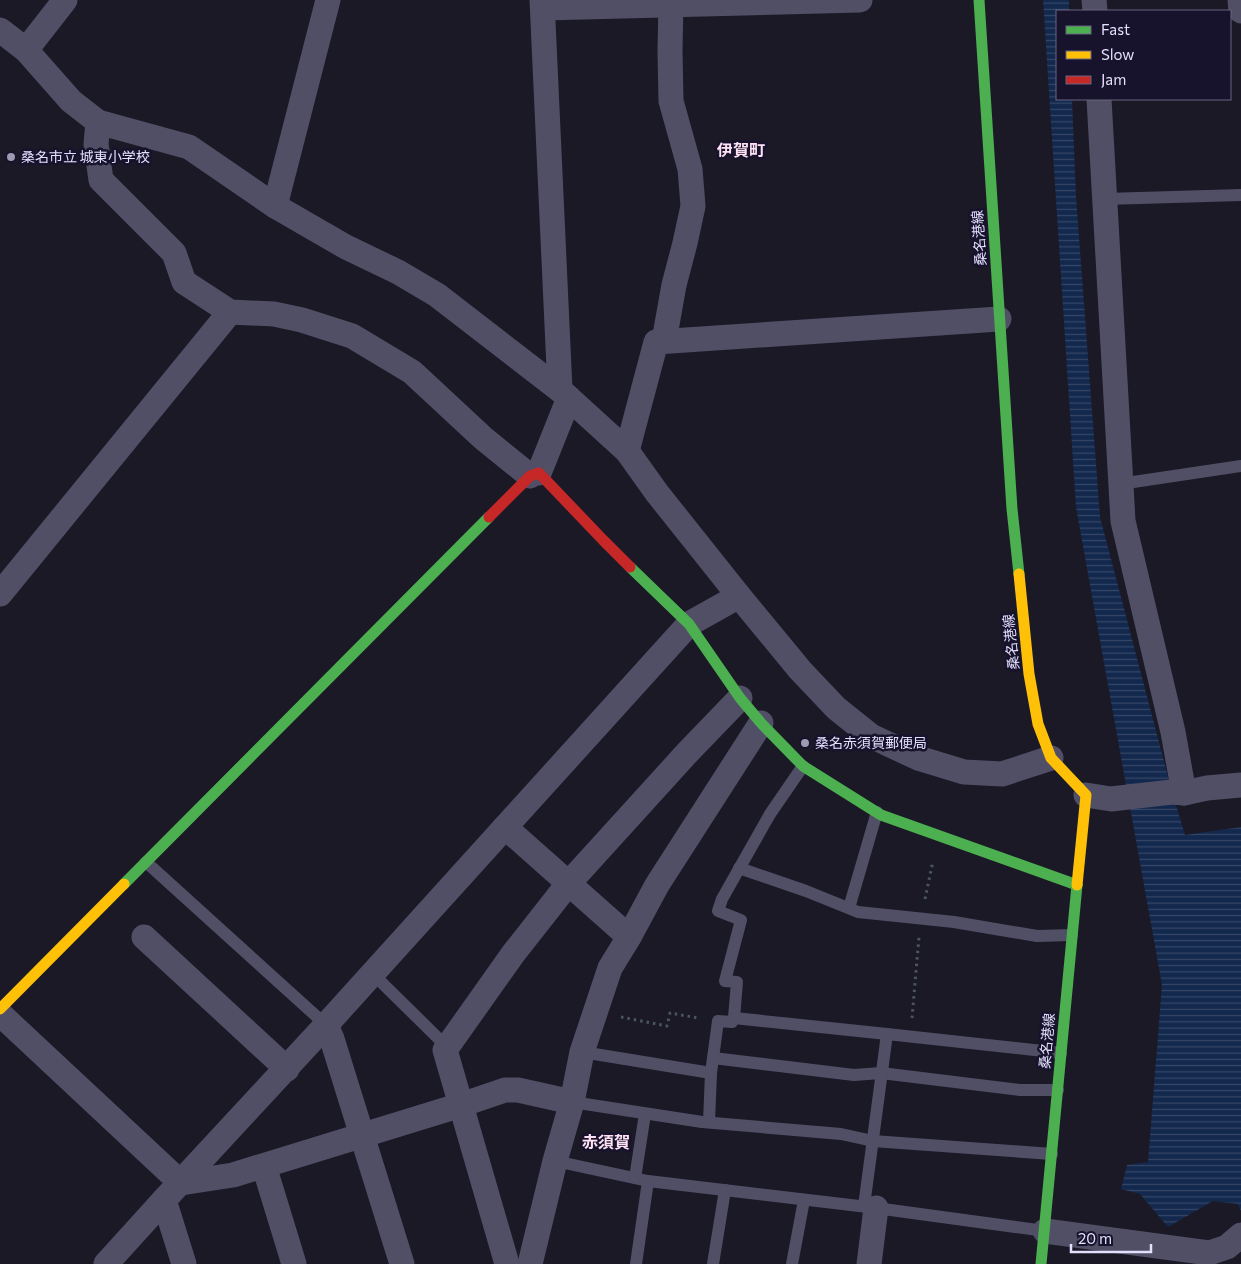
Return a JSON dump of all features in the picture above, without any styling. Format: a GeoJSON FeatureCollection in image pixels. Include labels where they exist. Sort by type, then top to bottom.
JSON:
{"type":"FeatureCollection","features":[{"type":"Feature","properties":{"kind":"street"},"geometry":{"type":"LineString","coordinates":[[26,50],[65,0]]}},
{"type":"Feature","properties":{"kind":"street"},"geometry":{"type":"LineString","coordinates":[[276,206],[328,0]]}},
{"type":"Feature","properties":{"kind":"street"},"geometry":{"type":"LineString","coordinates":[[0,1009],[535,474],[564,394],[542,4],[860,0]]}},
{"type":"Feature","properties":{"kind":"street","name":"桑名港線"},"geometry":{"type":"LineString","coordinates":[[978,0],[1012,509],[1029,674],[1038,724],[1051,758],[1086,796],[1041,1264]]}},
{"type":"Feature","properties":{"kind":"street"},"geometry":{"type":"LineString","coordinates":[[1240,0],[1241,11]]}},
{"type":"Feature","properties":{"kind":"street"},"geometry":{"type":"LineString","coordinates":[[664,341],[674,285],[693,206],[690,170],[671,101],[671,2]]}},
{"type":"Feature","properties":{"kind":"street"},"geometry":{"type":"LineString","coordinates":[[0,30],[26,50],[72,101],[98,122],[189,147],[276,206],[346,247],[398,272],[437,295],[564,394],[627,451],[657,493],[806,676],[836,708],[871,736],[918,758],[964,772],[1002,774],[1051,758]]}},
{"type":"Feature","properties":{"kind":"street"},"geometry":{"type":"LineString","coordinates":[[1099,100],[1123,520],[1173,732],[1178,793]]}},
{"type":"Feature","properties":{"kind":"street"},"geometry":{"type":"LineString","coordinates":[[98,122],[96,144],[101,180],[174,253],[184,282],[230,312],[274,314],[302,320],[352,336],[412,372],[483,438],[535,474],[689,624],[740,698],[761,723],[803,766],[881,815],[1077,885]]}},
{"type":"Feature","properties":{"kind":"street"},"geometry":{"type":"LineString","coordinates":[[0,594],[230,312]]}},
{"type":"Feature","properties":{"kind":"street"},"geometry":{"type":"LineString","coordinates":[[627,451],[656,342],[999,319]]}},
{"type":"Feature","properties":{"kind":"street"},"geometry":{"type":"LineString","coordinates":[[106,1264],[287,1069],[689,624],[739,596]]}},
{"type":"Feature","properties":{"kind":"street"},"geometry":{"type":"LineString","coordinates":[[508,1264],[445,1050],[513,954],[568,884],[687,753],[740,698]]}},
{"type":"Feature","properties":{"kind":"street"},"geometry":{"type":"LineString","coordinates":[[530,1264],[572,1102],[582,1052],[610,968],[657,885],[761,723]]}},
{"type":"Feature","properties":{"kind":"street"},"geometry":{"type":"LineString","coordinates":[[1086,796],[1111,799],[1241,785]]}},
{"type":"Feature","properties":{"kind":"street"},"geometry":{"type":"LineString","coordinates":[[505,827],[629,937]]}},
{"type":"Feature","properties":{"kind":"street"},"geometry":{"type":"LineString","coordinates":[[144,937],[287,1069]]}},
{"type":"Feature","properties":{"kind":"street"},"geometry":{"type":"LineString","coordinates":[[0,1014],[173,1191],[184,1264]]}},
{"type":"Feature","properties":{"kind":"street"},"geometry":{"type":"LineString","coordinates":[[326,1025],[332,1038],[402,1264]]}},
{"type":"Feature","properties":{"kind":"street"},"geometry":{"type":"LineString","coordinates":[[173,1191],[264,1166],[505,1090],[518,1090],[572,1102]]}},
{"type":"Feature","properties":{"kind":"street"},"geometry":{"type":"LineString","coordinates":[[264,1166],[294,1264]]}},
{"type":"Feature","properties":{"kind":"street"},"geometry":{"type":"LineString","coordinates":[[869,1264],[870,1207]]}},
{"type":"Feature","properties":{"kind":"street"},"geometry":{"type":"LineString","coordinates":[[1045,1231],[1209,1253],[1234,1241]]}},
{"type":"Feature","properties":{"kind":"lane"},"geometry":{"type":"LineString","coordinates":[[1105,199],[1241,195]]}},
{"type":"Feature","properties":{"kind":"lane"},"geometry":{"type":"LineString","coordinates":[[1120,484],[1241,466]]}},
{"type":"Feature","properties":{"kind":"lane"},"geometry":{"type":"LineString","coordinates":[[709,1122],[711,1073],[718,1021],[732,1022],[734,1018],[737,982],[725,981],[741,920],[718,911],[722,899],[770,814],[803,766]]}},
{"type":"Feature","properties":{"kind":"lane"},"geometry":{"type":"LineString","coordinates":[[849,908],[877,812]]}},
{"type":"Feature","properties":{"kind":"lane"},"geometry":{"type":"LineString","coordinates":[[146,862],[326,1025]]}},
{"type":"Feature","properties":{"kind":"lane"},"geometry":{"type":"LineString","coordinates":[[739,868],[806,891],[858,912],[954,922],[1037,936],[1072,935]]}},
{"type":"Feature","properties":{"kind":"lane"},"geometry":{"type":"LineString","coordinates":[[373,974],[442,1040],[445,1050]]}},
{"type":"Feature","properties":{"kind":"lane"},"geometry":{"type":"LineString","coordinates":[[734,1018],[1061,1053]]}},
{"type":"Feature","properties":{"kind":"lane"},"geometry":{"type":"LineString","coordinates":[[870,1207],[873,1141],[887,1034]]}},
{"type":"Feature","properties":{"kind":"lane"},"geometry":{"type":"LineString","coordinates":[[582,1052],[711,1073]]}},
{"type":"Feature","properties":{"kind":"lane"},"geometry":{"type":"LineString","coordinates":[[713,1058],[854,1075],[882,1073],[1020,1090],[1058,1090]]}},
{"type":"Feature","properties":{"kind":"lane"},"geometry":{"type":"LineString","coordinates":[[572,1102],[709,1122],[841,1134],[873,1141],[1052,1154]]}},
{"type":"Feature","properties":{"kind":"lane"},"geometry":{"type":"LineString","coordinates":[[635,1178],[646,1114]]}},
{"type":"Feature","properties":{"kind":"lane"},"geometry":{"type":"LineString","coordinates":[[556,1161],[648,1181],[870,1207],[1045,1231]]}},
{"type":"Feature","properties":{"kind":"lane"},"geometry":{"type":"LineString","coordinates":[[636,1264],[648,1181]]}},
{"type":"Feature","properties":{"kind":"lane"},"geometry":{"type":"LineString","coordinates":[[713,1264],[725,1190]]}},
{"type":"Feature","properties":{"kind":"lane"},"geometry":{"type":"LineString","coordinates":[[792,1264],[804,1200]]}},
{"type":"Feature","properties":{"kind":"path"},"geometry":{"type":"LineString","coordinates":[[596,1012],[667,1026],[670,1013],[718,1021]]}},
{"type":"Feature","properties":{"kind":"water"},"geometry":{"type":"Polygon","coordinates":[[[1043,0],[1069,0],[1069,10],[1056,10],[1056,100],[1072,100],[1076,197],[1100,517],[1185,835],[1241,827],[1241,1211],[1238,1204],[1213,1201],[1168,1227],[1140,1194],[1121,1189],[1127,1165],[1148,1162],[1162,985],[1076,507],[1043,0]]]}},
{"type":"Feature","properties":{"kind":"traffic: fast"},"geometry":{"type":"LineString","coordinates":[[979,0],[1012,509],[1019,574]]}},
{"type":"Feature","properties":{"kind":"traffic: fast"},"geometry":{"type":"LineString","coordinates":[[124,884],[489,517]]}},
{"type":"Feature","properties":{"kind":"traffic: fast"},"geometry":{"type":"LineString","coordinates":[[630,567],[689,624],[740,698],[761,723],[803,766],[881,815],[1077,885]]}},
{"type":"Feature","properties":{"kind":"traffic: fast"},"geometry":{"type":"LineString","coordinates":[[1041,1264],[1077,885]]}},
{"type":"Feature","properties":{"kind":"traffic: slow"},"geometry":{"type":"LineString","coordinates":[[1019,574],[1029,674],[1038,724],[1051,758],[1086,795],[1077,885]]}},
{"type":"Feature","properties":{"kind":"traffic: slow"},"geometry":{"type":"LineString","coordinates":[[0,1009],[124,884]]}},
{"type":"Feature","properties":{"kind":"traffic: jam"},"geometry":{"type":"LineString","coordinates":[[489,517],[530,476],[539,473],[630,567]]}},
{"type":"Feature","properties":{"kind":"place","name":"桑名市立 城東小学校"},"geometry":{"type":"Point","coordinates":[11,157]}},
{"type":"Feature","properties":{"kind":"place","name":"桑名赤須賀郵便局"},"geometry":{"type":"Point","coordinates":[805,743]}},
{"type":"Feature","properties":{"kind":"district","name":"伊賀町"},"geometry":{"type":"Point","coordinates":[741,150]}},
{"type":"Feature","properties":{"kind":"district","name":"赤須賀"},"geometry":{"type":"Point","coordinates":[606,1142]}}]}
